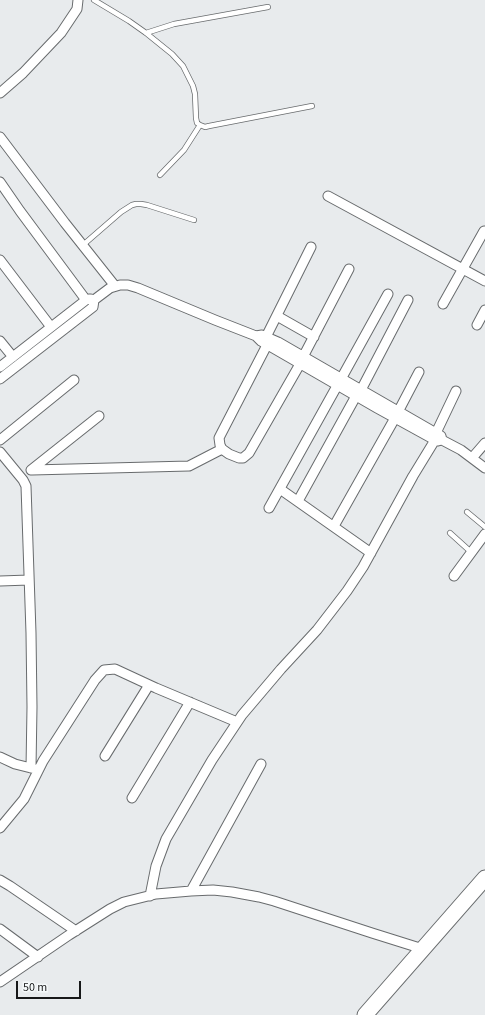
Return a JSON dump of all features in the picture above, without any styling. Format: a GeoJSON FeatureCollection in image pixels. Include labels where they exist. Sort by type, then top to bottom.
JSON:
{"type":"FeatureCollection","features":[{"type":"Feature","properties":{"kind":"main road"},"geometry":{"type":"LineString","coordinates":[[365,1015],[485,878]]}},
{"type":"Feature","properties":{"kind":"street"},"geometry":{"type":"LineString","coordinates":[[0,93],[23,74],[61,33],[77,9],[78,0]]}},
{"type":"Feature","properties":{"kind":"street"},"geometry":{"type":"LineString","coordinates":[[0,137],[115,286]]}},
{"type":"Feature","properties":{"kind":"street"},"geometry":{"type":"LineString","coordinates":[[0,182],[20,211],[90,300],[93,307],[0,379]]}},
{"type":"Feature","properties":{"kind":"street"},"geometry":{"type":"LineString","coordinates":[[328,196],[485,281]]}},
{"type":"Feature","properties":{"kind":"street"},"geometry":{"type":"LineString","coordinates":[[443,304],[484,231]]}},
{"type":"Feature","properties":{"kind":"street"},"geometry":{"type":"LineString","coordinates":[[311,247],[277,316],[267,341],[222,429],[219,438],[220,445],[230,454],[243,458],[249,453],[302,360],[349,269]]}},
{"type":"Feature","properties":{"kind":"street"},"geometry":{"type":"LineString","coordinates":[[0,260],[51,328]]}},
{"type":"Feature","properties":{"kind":"street"},"geometry":{"type":"LineString","coordinates":[[0,367],[90,300],[115,286],[128,285],[256,336],[261,341],[267,341],[461,450],[485,468]]}},
{"type":"Feature","properties":{"kind":"street"},"geometry":{"type":"LineString","coordinates":[[269,508],[388,294]]}},
{"type":"Feature","properties":{"kind":"street"},"geometry":{"type":"LineString","coordinates":[[298,501],[408,300]]}},
{"type":"Feature","properties":{"kind":"street"},"geometry":{"type":"LineString","coordinates":[[477,325],[485,310]]}},
{"type":"Feature","properties":{"kind":"street"},"geometry":{"type":"LineString","coordinates":[[277,316],[314,337]]}},
{"type":"Feature","properties":{"kind":"street"},"geometry":{"type":"LineString","coordinates":[[0,341],[13,357]]}},
{"type":"Feature","properties":{"kind":"street"},"geometry":{"type":"LineString","coordinates":[[334,526],[397,415],[419,372]]}},
{"type":"Feature","properties":{"kind":"street"},"geometry":{"type":"LineString","coordinates":[[0,440],[74,380]]}},
{"type":"Feature","properties":{"kind":"street"},"geometry":{"type":"LineString","coordinates":[[150,896],[156,866],[166,839],[212,760],[249,706],[317,630],[347,591],[371,553],[413,476],[438,438],[456,391]]}},
{"type":"Feature","properties":{"kind":"street"},"geometry":{"type":"LineString","coordinates":[[22,478],[99,416]]}},
{"type":"Feature","properties":{"kind":"street"},"geometry":{"type":"LineString","coordinates":[[472,458],[485,443]]}},
{"type":"Feature","properties":{"kind":"street"},"geometry":{"type":"LineString","coordinates":[[32,470],[189,466],[222,448]]}},
{"type":"Feature","properties":{"kind":"street"},"geometry":{"type":"LineString","coordinates":[[0,452],[22,478],[26,489],[34,769]]}},
{"type":"Feature","properties":{"kind":"street"},"geometry":{"type":"LineString","coordinates":[[280,489],[371,553]]}},
{"type":"Feature","properties":{"kind":"street"},"geometry":{"type":"LineString","coordinates":[[454,576],[485,534]]}},
{"type":"Feature","properties":{"kind":"street"},"geometry":{"type":"LineString","coordinates":[[0,581],[29,580]]}},
{"type":"Feature","properties":{"kind":"street"},"geometry":{"type":"LineString","coordinates":[[0,828],[24,799],[34,769],[95,680],[104,670],[115,669],[237,722]]}},
{"type":"Feature","properties":{"kind":"street"},"geometry":{"type":"LineString","coordinates":[[105,756],[149,685]]}},
{"type":"Feature","properties":{"kind":"street"},"geometry":{"type":"LineString","coordinates":[[132,798],[190,702]]}},
{"type":"Feature","properties":{"kind":"street"},"geometry":{"type":"LineString","coordinates":[[0,757],[15,764],[34,769]]}},
{"type":"Feature","properties":{"kind":"street"},"geometry":{"type":"LineString","coordinates":[[191,890],[262,764]]}},
{"type":"Feature","properties":{"kind":"street"},"geometry":{"type":"LineString","coordinates":[[0,880],[76,931]]}},
{"type":"Feature","properties":{"kind":"street"},"geometry":{"type":"LineString","coordinates":[[0,982],[110,909],[124,902],[150,896],[191,890],[232,892],[274,901],[423,949]]}},
{"type":"Feature","properties":{"kind":"street"},"geometry":{"type":"LineString","coordinates":[[0,929],[38,957]]}},
{"type":"Feature","properties":{"kind":"lane"},"geometry":{"type":"LineString","coordinates":[[97,1],[146,33],[172,54],[183,66],[193,86],[195,94],[196,118],[197,123],[200,125],[205,127],[312,106]]}},
{"type":"Feature","properties":{"kind":"lane"},"geometry":{"type":"LineString","coordinates":[[146,33],[174,24],[268,7]]}},
{"type":"Feature","properties":{"kind":"lane"},"geometry":{"type":"LineString","coordinates":[[160,175],[184,150],[200,125]]}},
{"type":"Feature","properties":{"kind":"lane"},"geometry":{"type":"LineString","coordinates":[[83,245],[121,212],[136,204],[147,205],[194,220]]}},
{"type":"Feature","properties":{"kind":"lane"},"geometry":{"type":"LineString","coordinates":[[467,512],[485,528]]}},
{"type":"Feature","properties":{"kind":"lane"},"geometry":{"type":"LineString","coordinates":[[450,534],[471,552]]}}]}
